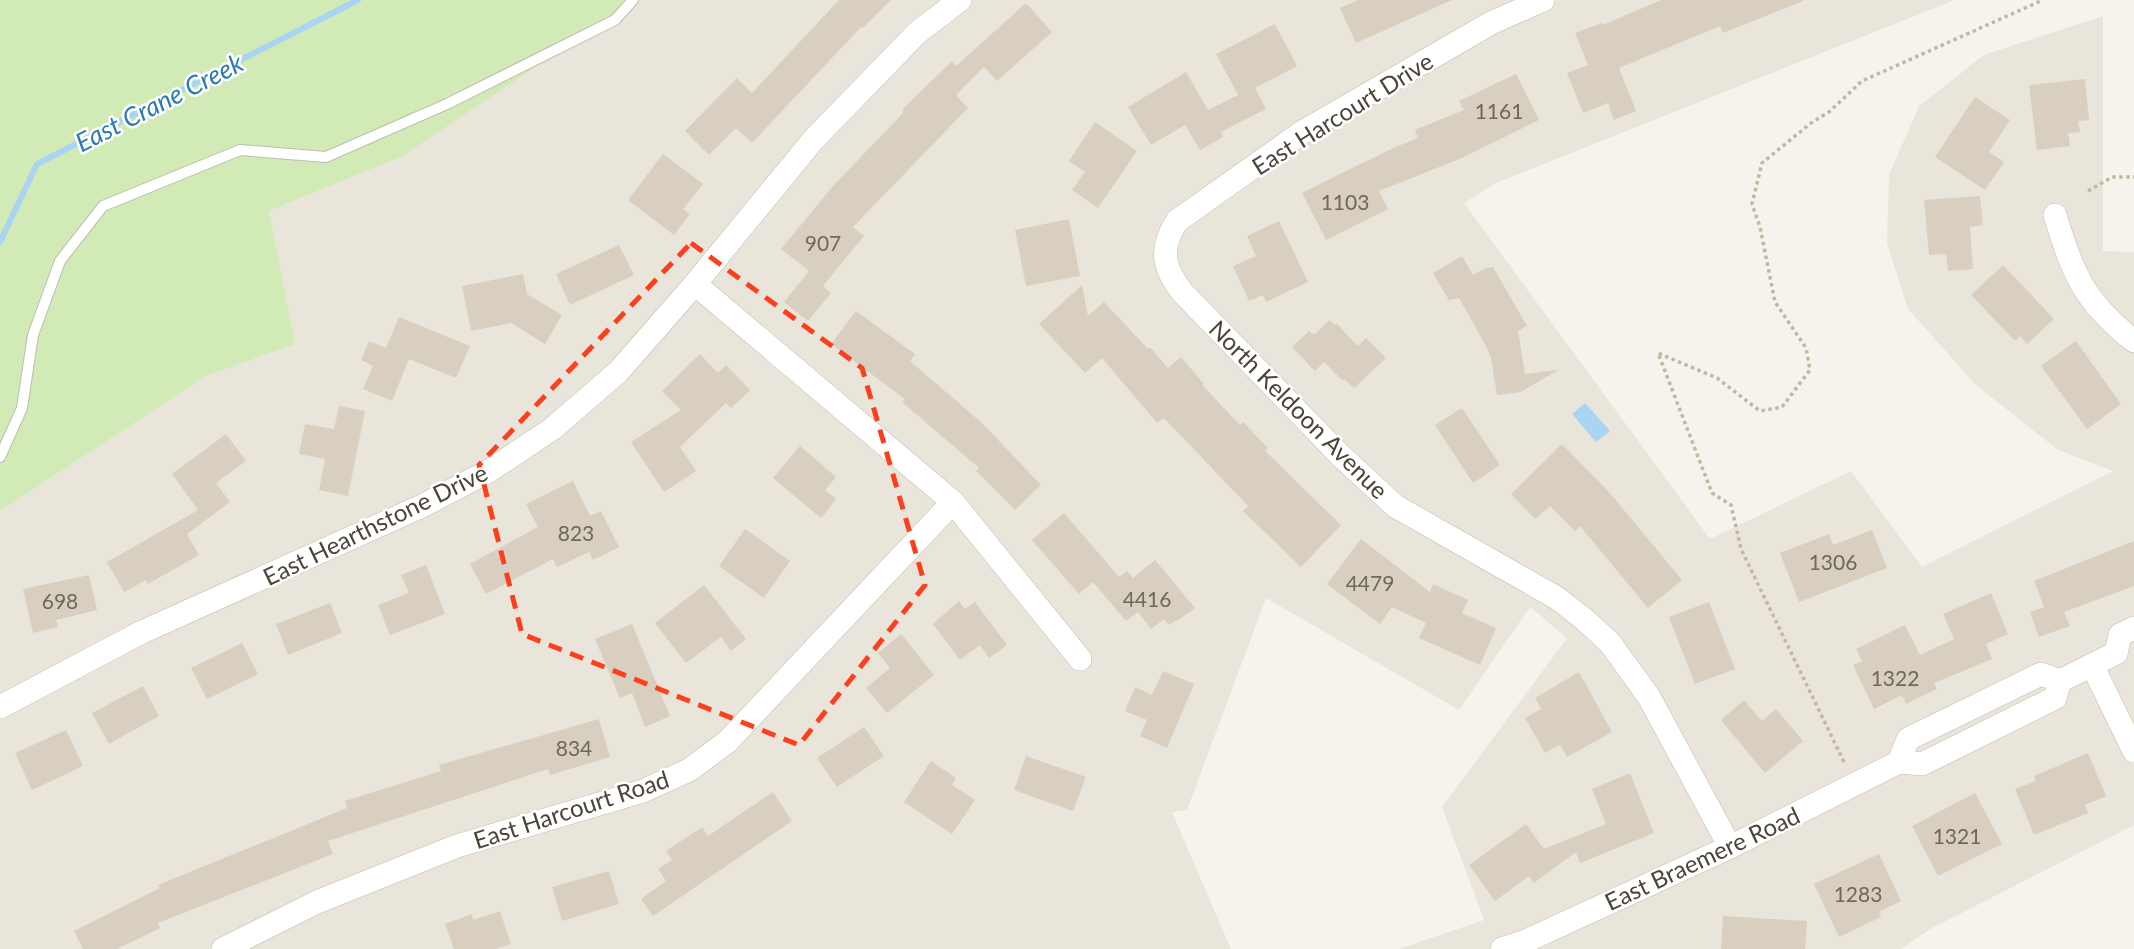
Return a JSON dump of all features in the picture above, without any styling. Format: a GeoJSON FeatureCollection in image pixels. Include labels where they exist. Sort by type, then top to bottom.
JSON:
{"type":"FeatureCollection","features":[{"type":"Feature","properties":{"kind":"street","name":"East Hearthstone Drive"},"geometry":{"type":"LineString","coordinates":[[0,707],[140,633],[422,506],[489,471],[552,429],[618,372],[695,284],[814,139],[918,32],[960,0]]}},
{"type":"Feature","properties":{"kind":"street","name":"East Harcourt Drive"},"geometry":{"type":"LineString","coordinates":[[1165,252],[1168,236],[1177,221],[1301,133],[1491,23],[1543,0]]}},
{"type":"Feature","properties":{"kind":"street"},"geometry":{"type":"LineString","coordinates":[[2055,215],[2070,264],[2082,286],[2114,326],[2134,341]]}},
{"type":"Feature","properties":{"kind":"street","name":"North Keldoon Avenue"},"geometry":{"type":"LineString","coordinates":[[1165,252],[1170,276],[1183,293],[1340,455],[1395,506],[1557,598],[1610,643],[1649,697],[1730,847]]}},
{"type":"Feature","properties":{"kind":"street"},"geometry":{"type":"LineString","coordinates":[[695,284],[953,502],[1080,659]]}},
{"type":"Feature","properties":{"kind":"street","name":"East Harcourt Road"},"geometry":{"type":"LineString","coordinates":[[223,949],[317,902],[457,846],[643,791],[690,770],[727,742],[953,502]]}},
{"type":"Feature","properties":{"kind":"street","name":"East Braemere Road"},"geometry":{"type":"LineString","coordinates":[[1502,949],[1526,941],[1730,847],[1899,762],[1922,764],[2054,698],[2060,681],[2092,665],[2125,656],[2120,635],[2134,628]]}},
{"type":"Feature","properties":{"kind":"street"},"geometry":{"type":"LineString","coordinates":[[2092,665],[2134,751]]}},
{"type":"Feature","properties":{"kind":"lane"},"geometry":{"type":"LineString","coordinates":[[0,457],[22,408],[33,335],[60,261],[103,206],[240,150],[327,157],[447,104],[615,20],[633,0]]}},
{"type":"Feature","properties":{"kind":"path"},"geometry":{"type":"LineString","coordinates":[[1844,762],[1741,549],[1731,505],[1712,493],[1658,353],[1717,378],[1760,411],[1782,407],[1810,370],[1806,348],[1775,302],[1760,227],[1752,204],[1762,163],[1811,123],[1829,112],[1862,81],[2043,0]]}},
{"type":"Feature","properties":{"kind":"path"},"geometry":{"type":"LineString","coordinates":[[2088,191],[2112,177],[2134,177]]}},
{"type":"Feature","properties":{"kind":"highlighted area"},"geometry":{"type":"Polygon","coordinates":[[[691,243],[862,368],[925,585],[799,745],[522,634],[479,465],[691,243]]]}},
{"type":"Feature","properties":{"kind":"shaded area"},"geometry":{"type":"Polygon","coordinates":[[[636,0],[1955,0],[1496,183],[1464,203],[1710,539],[1851,471],[1922,567],[2113,471],[2058,450],[1976,385],[1908,309],[1887,243],[1889,175],[1919,106],[1984,55],[2103,16],[2103,251],[2134,252],[2134,825],[1930,929],[1901,949],[1399,949],[1484,920],[1442,807],[1567,638],[1530,607],[1459,710],[1266,598],[1187,810],[1172,812],[1231,949],[0,949],[0,511],[208,375],[294,344],[269,211],[403,156],[636,0]]]}},
{"type":"Feature","properties":{"kind":"green space"},"geometry":{"type":"Polygon","coordinates":[[[0,0],[636,0],[403,156],[269,211],[295,344],[208,375],[0,511],[0,0]]]}},
{"type":"Feature","properties":{"kind":"water"},"geometry":{"type":"Polygon","coordinates":[[[1585,403],[1610,431],[1596,442],[1572,414],[1585,403]]]}},
{"type":"Feature","properties":{"kind":"building"},"geometry":{"type":"Polygon","coordinates":[[[839,0],[891,0],[861,27],[752,143],[736,128],[709,155],[685,131],[737,78],[752,93],[839,0]]]}},
{"type":"Feature","properties":{"kind":"building"},"geometry":{"type":"Polygon","coordinates":[[[1358,0],[1452,0],[1356,43],[1340,8],[1358,0]]]}},
{"type":"Feature","properties":{"kind":"building"},"geometry":{"type":"Polygon","coordinates":[[[1661,0],[1803,1],[1723,33],[1720,26],[1619,68],[1636,111],[1614,120],[1608,103],[1583,113],[1567,73],[1588,65],[1575,33],[1602,23],[1603,25],[1661,0]]]}},
{"type":"Feature","properties":{"kind":"building"},"geometry":{"type":"Polygon","coordinates":[[[1026,3],[1052,32],[997,81],[984,67],[956,95],[968,108],[853,227],[864,236],[823,286],[831,293],[808,321],[784,302],[809,271],[781,249],[833,186],[904,112],[902,110],[952,61],[956,66],[1026,3]]]}},
{"type":"Feature","properties":{"kind":"building"},"geometry":{"type":"Polygon","coordinates":[[[1275,24],[1297,66],[1255,88],[1266,109],[1221,132],[1223,137],[1200,150],[1185,125],[1151,145],[1128,107],[1186,72],[1208,110],[1238,95],[1216,54],[1275,24]]]}},
{"type":"Feature","properties":{"kind":"building"},"geometry":{"type":"Polygon","coordinates":[[[1516,74],[1539,120],[1462,158],[1379,191],[1388,209],[1326,240],[1302,193],[1418,138],[1415,130],[1464,110],[1459,101],[1516,74]]]}},
{"type":"Feature","properties":{"kind":"building"},"geometry":{"type":"Polygon","coordinates":[[[2085,79],[2089,120],[2078,121],[2080,132],[2068,133],[2070,146],[2037,150],[2029,85],[2085,79]]]}},
{"type":"Feature","properties":{"kind":"building"},"geometry":{"type":"Polygon","coordinates":[[[1975,97],[2010,120],[1989,152],[2004,162],[1985,190],[1935,157],[1975,97]]]}},
{"type":"Feature","properties":{"kind":"building"},"geometry":{"type":"Polygon","coordinates":[[[1095,122],[1137,151],[1098,208],[1072,190],[1085,172],[1069,161],[1095,122]]]}},
{"type":"Feature","properties":{"kind":"building"},"geometry":{"type":"Polygon","coordinates":[[[663,154],[703,184],[683,209],[690,214],[674,235],[628,200],[663,154]]]}},
{"type":"Feature","properties":{"kind":"building"},"geometry":{"type":"Polygon","coordinates":[[[1980,196],[1983,225],[1970,227],[1973,269],[1948,271],[1946,254],[1929,255],[1924,200],[1980,196]]]}},
{"type":"Feature","properties":{"kind":"building"},"geometry":{"type":"Polygon","coordinates":[[[1069,219],[1080,276],[1026,286],[1015,230],[1069,219]]]}},
{"type":"Feature","properties":{"kind":"building"},"geometry":{"type":"Polygon","coordinates":[[[1279,221],[1308,282],[1266,302],[1263,295],[1249,301],[1233,266],[1256,256],[1247,236],[1279,221]]]}},
{"type":"Feature","properties":{"kind":"building"},"geometry":{"type":"Polygon","coordinates":[[[619,245],[634,275],[570,305],[556,274],[619,245]]]}},
{"type":"Feature","properties":{"kind":"building"},"geometry":{"type":"Polygon","coordinates":[[[1462,256],[1473,275],[1493,267],[1527,326],[1518,331],[1525,374],[1558,370],[1521,392],[1497,395],[1491,358],[1486,346],[1459,298],[1449,300],[1433,273],[1462,256]]]}},
{"type":"Feature","properties":{"kind":"building"},"geometry":{"type":"Polygon","coordinates":[[[2003,265],[2054,319],[2027,344],[2020,336],[2015,341],[1971,295],[2003,265]]]}},
{"type":"Feature","properties":{"kind":"building"},"geometry":{"type":"Polygon","coordinates":[[[523,274],[527,294],[562,315],[545,344],[511,323],[471,331],[462,286],[523,274]]]}},
{"type":"Feature","properties":{"kind":"building"},"geometry":{"type":"Polygon","coordinates":[[[1082,285],[1088,316],[1104,302],[1168,368],[1181,357],[1204,384],[1202,385],[1240,425],[1243,422],[1268,448],[1265,451],[1341,525],[1301,567],[1243,511],[1248,506],[1164,418],[1157,423],[1102,358],[1085,373],[1039,324],[1082,285]]]}},
{"type":"Feature","properties":{"kind":"building"},"geometry":{"type":"Polygon","coordinates":[[[856,311],[915,354],[910,361],[982,423],[1041,485],[1015,510],[976,471],[979,468],[902,402],[905,399],[831,344],[856,311]]]}},
{"type":"Feature","properties":{"kind":"building"},"geometry":{"type":"Polygon","coordinates":[[[399,317],[470,346],[456,378],[409,359],[392,401],[363,389],[373,366],[361,360],[369,341],[386,348],[399,317]]]}},
{"type":"Feature","properties":{"kind":"building"},"geometry":{"type":"Polygon","coordinates":[[[1329,320],[1335,325],[1336,323],[1358,346],[1366,338],[1386,358],[1354,388],[1324,362],[1315,371],[1292,347],[1309,331],[1314,335],[1329,320]]]}},
{"type":"Feature","properties":{"kind":"building"},"geometry":{"type":"Polygon","coordinates":[[[2076,341],[2121,404],[2087,429],[2041,366],[2076,341]]]}},
{"type":"Feature","properties":{"kind":"building"},"geometry":{"type":"Polygon","coordinates":[[[700,354],[718,373],[726,365],[750,390],[731,408],[726,403],[680,447],[696,471],[664,492],[631,442],[681,410],[662,391],[700,354]]]}},
{"type":"Feature","properties":{"kind":"building"},"geometry":{"type":"Polygon","coordinates":[[[339,406],[365,411],[348,496],[319,490],[325,459],[299,454],[305,424],[334,429],[339,406]]]}},
{"type":"Feature","properties":{"kind":"building"},"geometry":{"type":"Polygon","coordinates":[[[1462,408],[1500,465],[1473,483],[1435,425],[1462,408]]]}},
{"type":"Feature","properties":{"kind":"building"},"geometry":{"type":"Polygon","coordinates":[[[226,434],[246,461],[216,483],[230,502],[187,534],[199,555],[148,584],[146,580],[124,592],[107,562],[198,510],[172,474],[226,434]]]}},
{"type":"Feature","properties":{"kind":"building"},"geometry":{"type":"Polygon","coordinates":[[[1562,444],[1609,492],[1682,580],[1648,608],[1580,526],[1575,531],[1550,506],[1535,519],[1511,494],[1562,444]]]}},
{"type":"Feature","properties":{"kind":"building"},"geometry":{"type":"Polygon","coordinates":[[[800,446],[836,477],[825,490],[836,499],[821,518],[773,478],[800,446]]]}},
{"type":"Feature","properties":{"kind":"building"},"geometry":{"type":"Polygon","coordinates":[[[573,481],[590,516],[601,511],[619,547],[593,560],[589,552],[557,567],[553,559],[486,594],[470,564],[538,527],[526,504],[573,481]]]}},
{"type":"Feature","properties":{"kind":"building"},"geometry":{"type":"Polygon","coordinates":[[[1064,513],[1119,577],[1127,571],[1133,578],[1155,560],[1195,608],[1169,625],[1164,619],[1151,629],[1138,612],[1126,621],[1093,582],[1079,594],[1032,540],[1064,513]]]}},
{"type":"Feature","properties":{"kind":"building"},"geometry":{"type":"Polygon","coordinates":[[[745,529],[790,561],[764,598],[719,566],[745,529]]]}},
{"type":"Feature","properties":{"kind":"building"},"geometry":{"type":"Polygon","coordinates":[[[1872,530],[1887,568],[1799,602],[1780,553],[1829,534],[1833,545],[1872,530]]]}},
{"type":"Feature","properties":{"kind":"building"},"geometry":{"type":"Polygon","coordinates":[[[1361,539],[1430,592],[1433,584],[1468,600],[1462,613],[1496,628],[1480,665],[1419,638],[1426,623],[1392,607],[1380,624],[1327,584],[1361,539]]]}},
{"type":"Feature","properties":{"kind":"building"},"geometry":{"type":"Polygon","coordinates":[[[2134,541],[2134,586],[2064,612],[2070,626],[2039,637],[2030,612],[2044,607],[2034,581],[2134,541]]]}},
{"type":"Feature","properties":{"kind":"building"},"geometry":{"type":"Polygon","coordinates":[[[426,565],[445,614],[390,635],[378,605],[409,593],[401,575],[426,565]]]}},
{"type":"Feature","properties":{"kind":"building"},"geometry":{"type":"Polygon","coordinates":[[[89,575],[97,610],[56,620],[58,627],[33,633],[23,589],[89,575]]]}},
{"type":"Feature","properties":{"kind":"building"},"geometry":{"type":"Polygon","coordinates":[[[704,585],[746,639],[731,651],[721,637],[686,663],[655,623],[704,585]]]}},
{"type":"Feature","properties":{"kind":"building"},"geometry":{"type":"Polygon","coordinates":[[[1991,593],[2008,634],[1986,644],[1992,659],[1934,683],[1937,689],[1906,704],[1902,695],[1874,709],[1853,665],[1862,661],[1856,649],[1905,625],[1920,655],[1954,639],[1943,614],[1991,593]]]}},
{"type":"Feature","properties":{"kind":"building"},"geometry":{"type":"Polygon","coordinates":[[[959,601],[965,609],[975,602],[1007,645],[989,658],[980,645],[960,660],[933,624],[959,601]]]}},
{"type":"Feature","properties":{"kind":"building"},"geometry":{"type":"Polygon","coordinates":[[[1709,602],[1735,669],[1695,684],[1669,617],[1709,602]]]}},
{"type":"Feature","properties":{"kind":"building"},"geometry":{"type":"Polygon","coordinates":[[[330,603],[342,633],[288,655],[276,624],[330,603]]]}},
{"type":"Feature","properties":{"kind":"building"},"geometry":{"type":"Polygon","coordinates":[[[632,624],[670,716],[645,727],[632,693],[620,698],[595,639],[632,624]]]}},
{"type":"Feature","properties":{"kind":"building"},"geometry":{"type":"Polygon","coordinates":[[[901,634],[934,675],[887,713],[866,688],[890,668],[878,653],[901,634]]]}},
{"type":"Feature","properties":{"kind":"building"},"geometry":{"type":"Polygon","coordinates":[[[242,643],[258,674],[207,699],[191,668],[242,643]]]}},
{"type":"Feature","properties":{"kind":"building"},"geometry":{"type":"Polygon","coordinates":[[[1163,671],[1194,684],[1167,748],[1140,736],[1147,720],[1125,711],[1135,687],[1152,695],[1163,671]]]}},
{"type":"Feature","properties":{"kind":"building"},"geometry":{"type":"Polygon","coordinates":[[[1579,672],[1612,732],[1567,757],[1560,745],[1545,753],[1525,718],[1541,709],[1535,698],[1579,672]]]}},
{"type":"Feature","properties":{"kind":"building"},"geometry":{"type":"Polygon","coordinates":[[[143,686],[159,716],[109,744],[92,713],[143,686]]]}},
{"type":"Feature","properties":{"kind":"building"},"geometry":{"type":"Polygon","coordinates":[[[1744,700],[1762,721],[1776,709],[1803,741],[1765,773],[1721,720],[1744,700]]]}},
{"type":"Feature","properties":{"kind":"building"},"geometry":{"type":"Polygon","coordinates":[[[599,719],[610,757],[550,775],[548,769],[328,841],[333,854],[158,923],[160,928],[117,949],[83,949],[74,931],[160,888],[158,885],[347,808],[345,801],[441,771],[439,765],[599,719]]]}},
{"type":"Feature","properties":{"kind":"building"},"geometry":{"type":"Polygon","coordinates":[[[864,727],[884,756],[837,787],[817,758],[864,727]]]}},
{"type":"Feature","properties":{"kind":"building"},"geometry":{"type":"Polygon","coordinates":[[[66,730],[83,766],[32,790],[15,753],[66,730]]]}},
{"type":"Feature","properties":{"kind":"building"},"geometry":{"type":"Polygon","coordinates":[[[2088,753],[2106,796],[2085,805],[2088,813],[2034,835],[2015,789],[2036,781],[2034,776],[2088,753]]]}},
{"type":"Feature","properties":{"kind":"building"},"geometry":{"type":"Polygon","coordinates":[[[1026,756],[1086,777],[1073,811],[1014,790],[1026,756]]]}},
{"type":"Feature","properties":{"kind":"building"},"geometry":{"type":"Polygon","coordinates":[[[931,761],[956,778],[952,785],[975,800],[952,834],[904,802],[931,761]]]}},
{"type":"Feature","properties":{"kind":"building"},"geometry":{"type":"Polygon","coordinates":[[[1630,773],[1654,833],[1580,863],[1576,852],[1534,883],[1529,876],[1495,901],[1469,865],[1526,824],[1544,849],[1606,824],[1592,789],[1630,773]]]}},
{"type":"Feature","properties":{"kind":"building"},"geometry":{"type":"Polygon","coordinates":[[[773,792],[792,821],[653,916],[641,899],[666,881],[658,869],[672,860],[666,851],[702,827],[708,836],[773,792]]]}},
{"type":"Feature","properties":{"kind":"building"},"geometry":{"type":"Polygon","coordinates":[[[1975,793],[2002,844],[1938,876],[1912,826],[1975,793]]]}},
{"type":"Feature","properties":{"kind":"building"},"geometry":{"type":"Polygon","coordinates":[[[1879,854],[1901,901],[1879,912],[1881,917],[1839,937],[1814,884],[1879,854]]]}},
{"type":"Feature","properties":{"kind":"building"},"geometry":{"type":"Polygon","coordinates":[[[609,871],[619,904],[562,921],[552,887],[609,871]]]}},
{"type":"Feature","properties":{"kind":"building"},"geometry":{"type":"Polygon","coordinates":[[[500,911],[511,944],[495,949],[454,949],[445,924],[472,914],[473,920],[500,911]]]}},
{"type":"Feature","properties":{"kind":"building"},"geometry":{"type":"Polygon","coordinates":[[[1723,916],[1807,921],[1805,949],[1721,949],[1723,916]]]}},
{"type":"Feature","properties":{"kind":"waterway","name":"East Crane Creek"},"geometry":{"type":"LineString","coordinates":[[0,242],[37,164],[358,0]]}}]}
